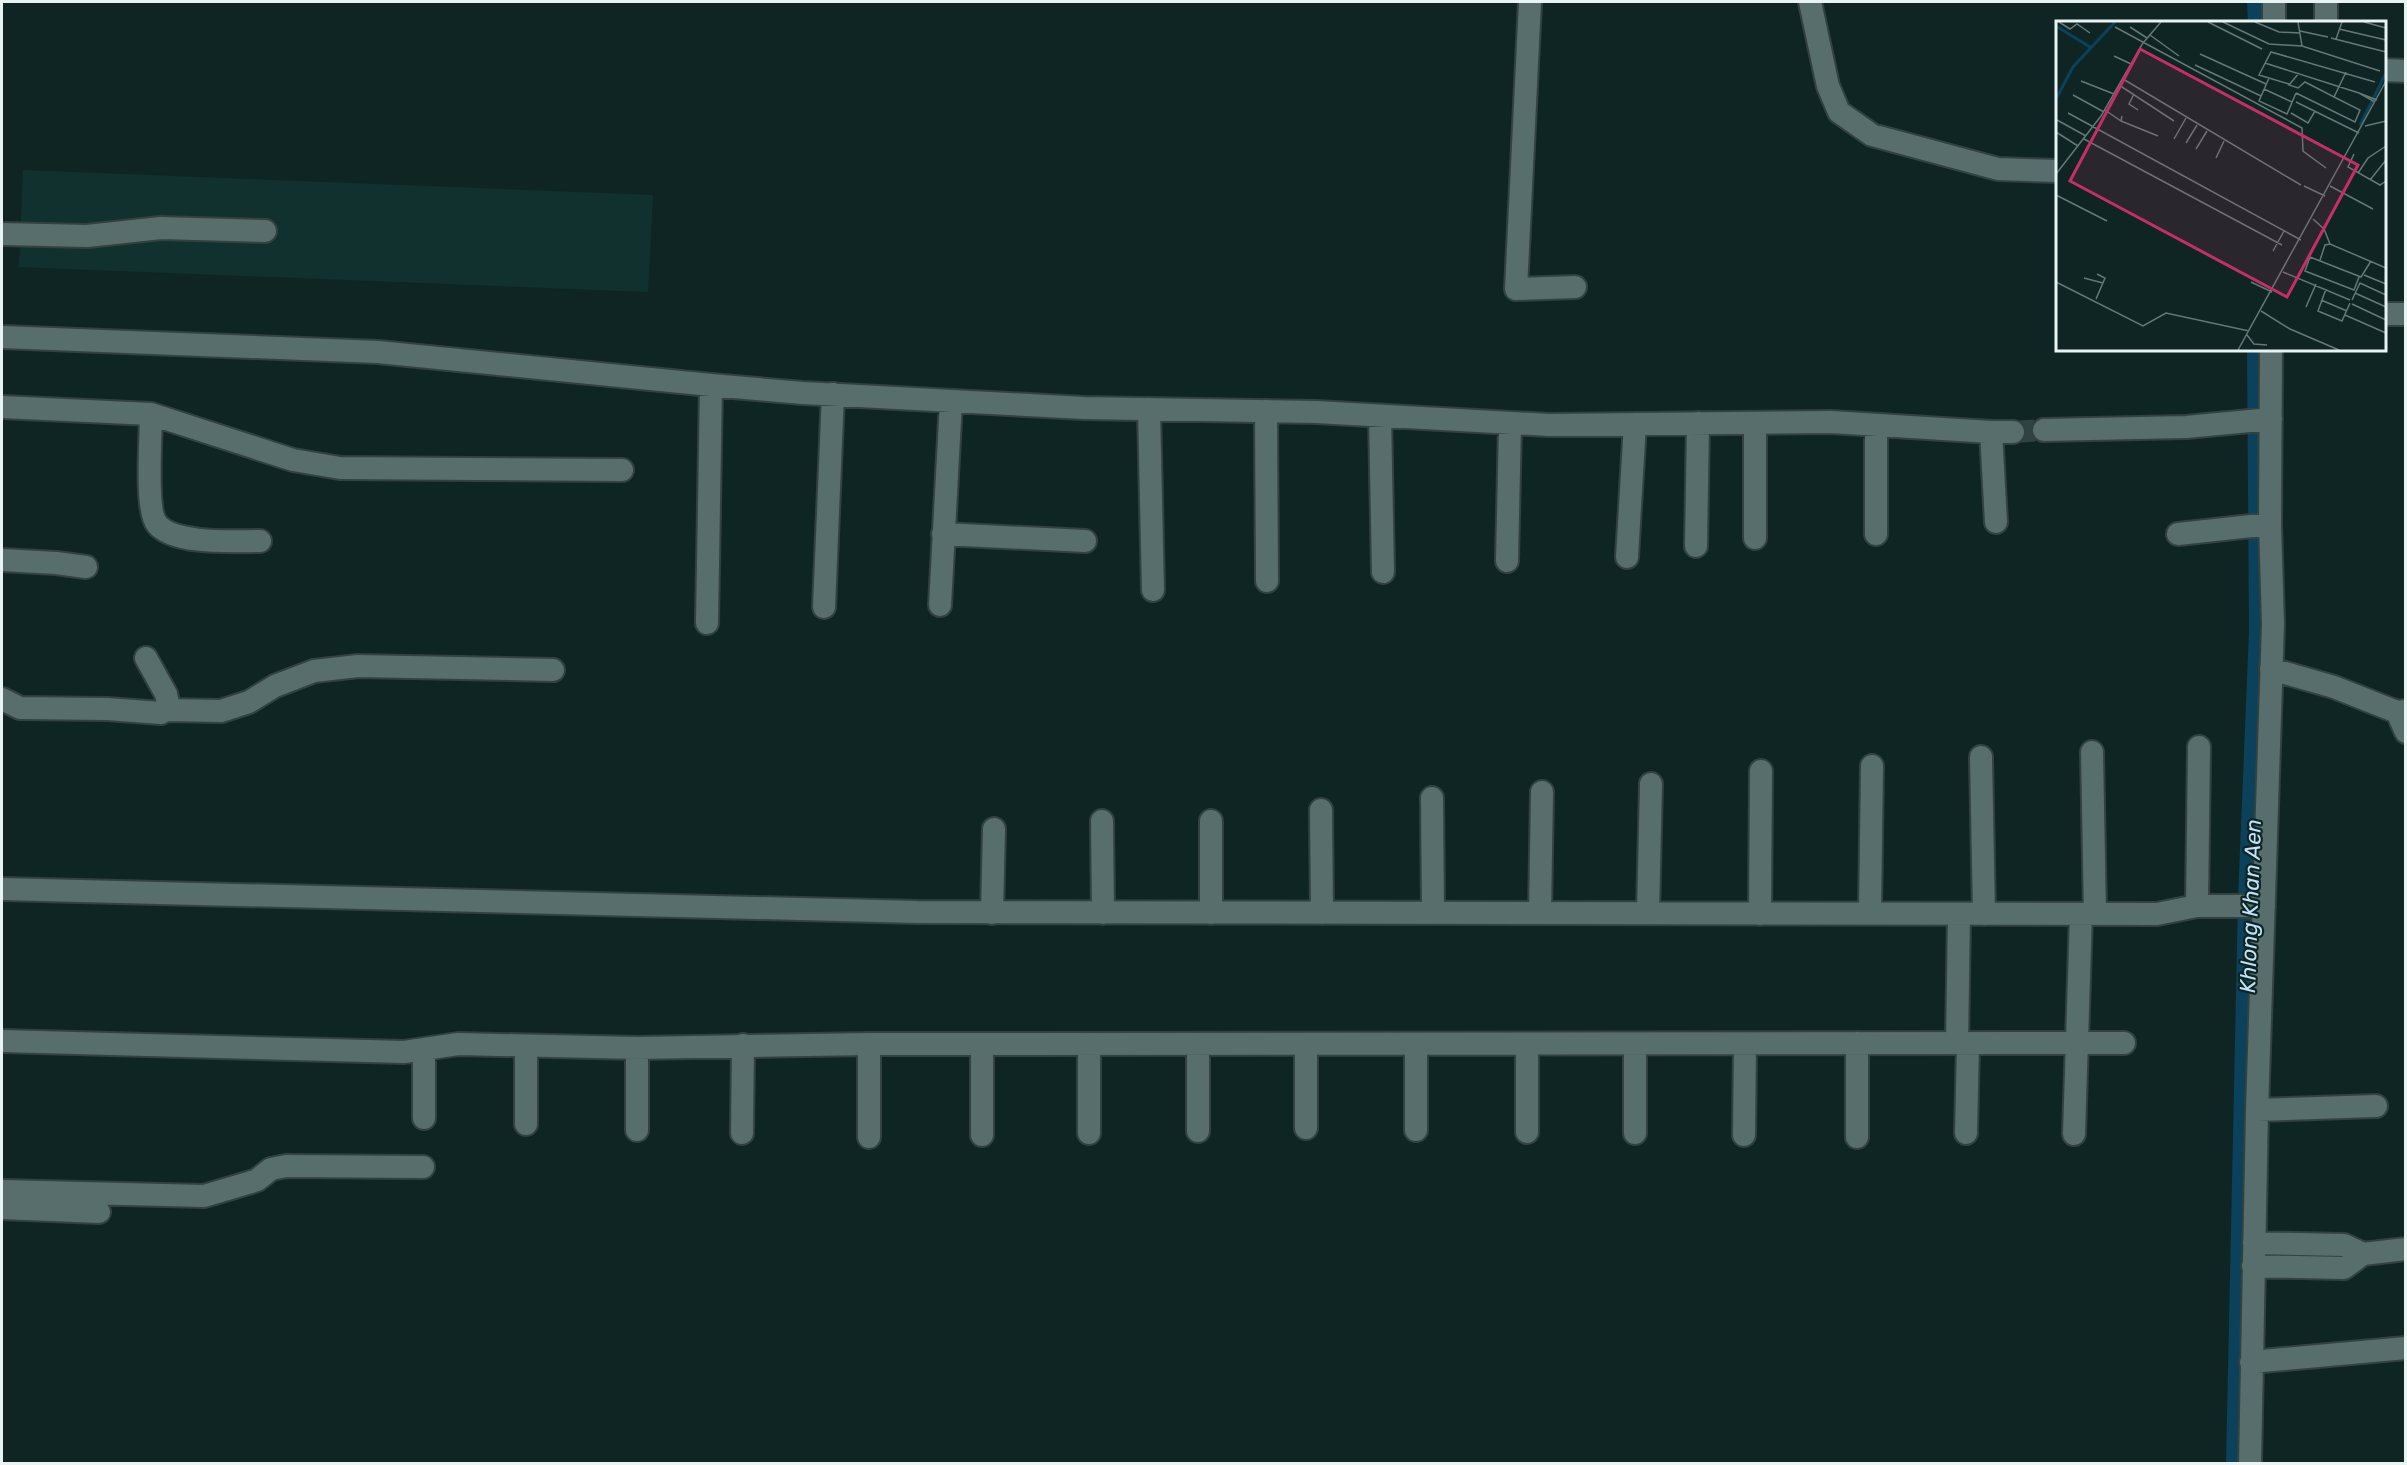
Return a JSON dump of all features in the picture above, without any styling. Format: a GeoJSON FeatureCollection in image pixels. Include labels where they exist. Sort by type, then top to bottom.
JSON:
{"type":"FeatureCollection","features":[{"type":"Feature","properties":{"kind":"street"},"geometry":{"type":"LineString","coordinates":[[1530,2],[1516,289],[1575,287]]}},
{"type":"Feature","properties":{"kind":"street"},"geometry":{"type":"LineString","coordinates":[[1810,2],[1828,86],[1839,112],[1872,135],[1998,169],[2056,171]]}},
{"type":"Feature","properties":{"kind":"street"},"geometry":{"type":"LineString","coordinates":[[2274,2],[2274,21]]}},
{"type":"Feature","properties":{"kind":"street"},"geometry":{"type":"LineString","coordinates":[[2326,2],[2326,21]]}},
{"type":"Feature","properties":{"kind":"street"},"geometry":{"type":"LineString","coordinates":[[2386,70],[2406,71]]}},
{"type":"Feature","properties":{"kind":"street"},"geometry":{"type":"LineString","coordinates":[[2,234],[87,236],[160,228],[265,231]]}},
{"type":"Feature","properties":{"kind":"street"},"geometry":{"type":"LineString","coordinates":[[2386,314],[2406,314]]}},
{"type":"Feature","properties":{"kind":"street"},"geometry":{"type":"LineString","coordinates":[[2,338],[378,352],[711,386],[951,401],[1266,411],[1549,425],[1831,422],[2002,432],[1996,522]]}},
{"type":"Feature","properties":{"kind":"street"},"geometry":{"type":"LineString","coordinates":[[2250,1464],[2257,1110],[2257,905],[2273,624],[2270,524],[2271,351]]}},
{"type":"Feature","properties":{"kind":"street"},"geometry":{"type":"LineString","coordinates":[[707,624],[711,386]]}},
{"type":"Feature","properties":{"kind":"street"},"geometry":{"type":"LineString","coordinates":[[824,607],[832,394]]}},
{"type":"Feature","properties":{"kind":"street"},"geometry":{"type":"LineString","coordinates":[[940,605],[951,401]]}},
{"type":"Feature","properties":{"kind":"street"},"geometry":{"type":"LineString","coordinates":[[2,407],[151,414],[293,460],[340,468],[622,470]]}},
{"type":"Feature","properties":{"kind":"street"},"geometry":{"type":"LineString","coordinates":[[1149,409],[1153,591]]}},
{"type":"Feature","properties":{"kind":"street"},"geometry":{"type":"LineString","coordinates":[[1266,411],[1268,581]]}},
{"type":"Feature","properties":{"kind":"street"},"geometry":{"type":"LineString","coordinates":[[151,414],[150,470],[152,512],[156,523],[169,532],[196,540],[260,541]]}},
{"type":"Feature","properties":{"kind":"street"},"geometry":{"type":"LineString","coordinates":[[1380,416],[1383,572]]}},
{"type":"Feature","properties":{"kind":"street"},"geometry":{"type":"LineString","coordinates":[[2044,430],[2186,427],[2271,419]]}},
{"type":"Feature","properties":{"kind":"street"},"geometry":{"type":"LineString","coordinates":[[1507,561],[1510,423]]}},
{"type":"Feature","properties":{"kind":"street"},"geometry":{"type":"LineString","coordinates":[[1696,546],[1698,423]]}},
{"type":"Feature","properties":{"kind":"street"},"geometry":{"type":"LineString","coordinates":[[1755,423],[1755,538]]}},
{"type":"Feature","properties":{"kind":"street"},"geometry":{"type":"LineString","coordinates":[[1627,556],[1635,424]]}},
{"type":"Feature","properties":{"kind":"street"},"geometry":{"type":"LineString","coordinates":[[1876,425],[1876,534]]}},
{"type":"Feature","properties":{"kind":"street"},"geometry":{"type":"LineString","coordinates":[[2178,534],[2270,524]]}},
{"type":"Feature","properties":{"kind":"street"},"geometry":{"type":"LineString","coordinates":[[944,534],[1085,541]]}},
{"type":"Feature","properties":{"kind":"street"},"geometry":{"type":"LineString","coordinates":[[2,560],[56,562],[86,567]]}},
{"type":"Feature","properties":{"kind":"street"},"geometry":{"type":"LineString","coordinates":[[146,658],[166,694],[169,704],[167,710]]}},
{"type":"Feature","properties":{"kind":"street"},"geometry":{"type":"LineString","coordinates":[[2,699],[20,708],[108,709],[158,714],[167,710],[221,711],[249,702],[275,686],[314,671],[358,666],[553,670]]}},
{"type":"Feature","properties":{"kind":"street"},"geometry":{"type":"LineString","coordinates":[[2271,669],[2334,687],[2403,718]]}},
{"type":"Feature","properties":{"kind":"street"},"geometry":{"type":"LineString","coordinates":[[2199,747],[2205,906]]}},
{"type":"Feature","properties":{"kind":"street"},"geometry":{"type":"LineString","coordinates":[[2074,1134],[2076,1043],[2088,914],[2092,752]]}},
{"type":"Feature","properties":{"kind":"street"},"geometry":{"type":"LineString","coordinates":[[1981,757],[1984,914]]}},
{"type":"Feature","properties":{"kind":"street"},"geometry":{"type":"LineString","coordinates":[[1870,913],[1872,766]]}},
{"type":"Feature","properties":{"kind":"street"},"geometry":{"type":"LineString","coordinates":[[1760,914],[1761,771]]}},
{"type":"Feature","properties":{"kind":"street"},"geometry":{"type":"LineString","coordinates":[[1648,913],[1651,784]]}},
{"type":"Feature","properties":{"kind":"street"},"geometry":{"type":"LineString","coordinates":[[1540,913],[1542,792]]}},
{"type":"Feature","properties":{"kind":"street"},"geometry":{"type":"LineString","coordinates":[[1432,798],[1433,913]]}},
{"type":"Feature","properties":{"kind":"street"},"geometry":{"type":"LineString","coordinates":[[1321,810],[1322,913]]}},
{"type":"Feature","properties":{"kind":"street"},"geometry":{"type":"LineString","coordinates":[[1102,821],[1103,913]]}},
{"type":"Feature","properties":{"kind":"street"},"geometry":{"type":"LineString","coordinates":[[1211,821],[1211,913]]}},
{"type":"Feature","properties":{"kind":"street"},"geometry":{"type":"LineString","coordinates":[[992,913],[994,829]]}},
{"type":"Feature","properties":{"kind":"street"},"geometry":{"type":"LineString","coordinates":[[2,889],[992,913],[2157,914],[2205,906],[2257,905]]}},
{"type":"Feature","properties":{"kind":"street"},"geometry":{"type":"LineString","coordinates":[[1959,914],[1966,1133]]}},
{"type":"Feature","properties":{"kind":"street"},"geometry":{"type":"LineString","coordinates":[[2,1041],[404,1052],[458,1044],[637,1048],[870,1044],[2124,1043]]}},
{"type":"Feature","properties":{"kind":"street"},"geometry":{"type":"LineString","coordinates":[[1857,1043],[1857,1137]]}},
{"type":"Feature","properties":{"kind":"street"},"geometry":{"type":"LineString","coordinates":[[869,1137],[870,1044]]}},
{"type":"Feature","properties":{"kind":"street"},"geometry":{"type":"LineString","coordinates":[[982,1044],[982,1135]]}},
{"type":"Feature","properties":{"kind":"street"},"geometry":{"type":"LineString","coordinates":[[1089,1044],[1089,1133]]}},
{"type":"Feature","properties":{"kind":"street"},"geometry":{"type":"LineString","coordinates":[[1198,1044],[1198,1131]]}},
{"type":"Feature","properties":{"kind":"street"},"geometry":{"type":"LineString","coordinates":[[1306,1044],[1306,1128]]}},
{"type":"Feature","properties":{"kind":"street"},"geometry":{"type":"LineString","coordinates":[[1416,1044],[1416,1130]]}},
{"type":"Feature","properties":{"kind":"street"},"geometry":{"type":"LineString","coordinates":[[1527,1044],[1527,1132]]}},
{"type":"Feature","properties":{"kind":"street"},"geometry":{"type":"LineString","coordinates":[[1635,1044],[1635,1133]]}},
{"type":"Feature","properties":{"kind":"street"},"geometry":{"type":"LineString","coordinates":[[1744,1135],[1745,1044]]}},
{"type":"Feature","properties":{"kind":"street"},"geometry":{"type":"LineString","coordinates":[[742,1045],[742,1133]]}},
{"type":"Feature","properties":{"kind":"street"},"geometry":{"type":"LineString","coordinates":[[526,1047],[526,1124]]}},
{"type":"Feature","properties":{"kind":"street"},"geometry":{"type":"LineString","coordinates":[[637,1048],[637,1130]]}},
{"type":"Feature","properties":{"kind":"street"},"geometry":{"type":"LineString","coordinates":[[423,1050],[424,1118]]}},
{"type":"Feature","properties":{"kind":"street"},"geometry":{"type":"LineString","coordinates":[[2257,1110],[2376,1106]]}},
{"type":"Feature","properties":{"kind":"street"},"geometry":{"type":"LineString","coordinates":[[2,1191],[204,1196],[248,1183],[271,1169],[286,1166],[423,1167]]}},
{"type":"Feature","properties":{"kind":"street"},"geometry":{"type":"LineString","coordinates":[[2,1208],[99,1212]]}},
{"type":"Feature","properties":{"kind":"street"},"geometry":{"type":"LineString","coordinates":[[2254,1243],[2344,1245],[2363,1254]]}},
{"type":"Feature","properties":{"kind":"street"},"geometry":{"type":"LineString","coordinates":[[2253,1266],[2344,1268],[2363,1254],[2406,1249]]}},
{"type":"Feature","properties":{"kind":"street"},"geometry":{"type":"LineString","coordinates":[[2251,1362],[2406,1348]]}},
{"type":"Feature","properties":{"kind":"shaded area"},"geometry":{"type":"Polygon","coordinates":[[[23,170],[653,195],[648,292],[19,267],[23,170]]]}},
{"type":"Feature","properties":{"kind":"waterway","name":"Khlong Khan Aen"},"geometry":{"type":"LineString","coordinates":[[2258,2],[2259,21]]}},
{"type":"Feature","properties":{"kind":"waterway","name":"Khlong Khan Aen"},"geometry":{"type":"LineString","coordinates":[[2237,1464],[2249,899],[2260,631],[2258,351]]}},
{"type":"Feature","properties":{"kind":"tunnel"},"geometry":{"type":"LineString","coordinates":[[2013,432],[2044,430]]}}]}
